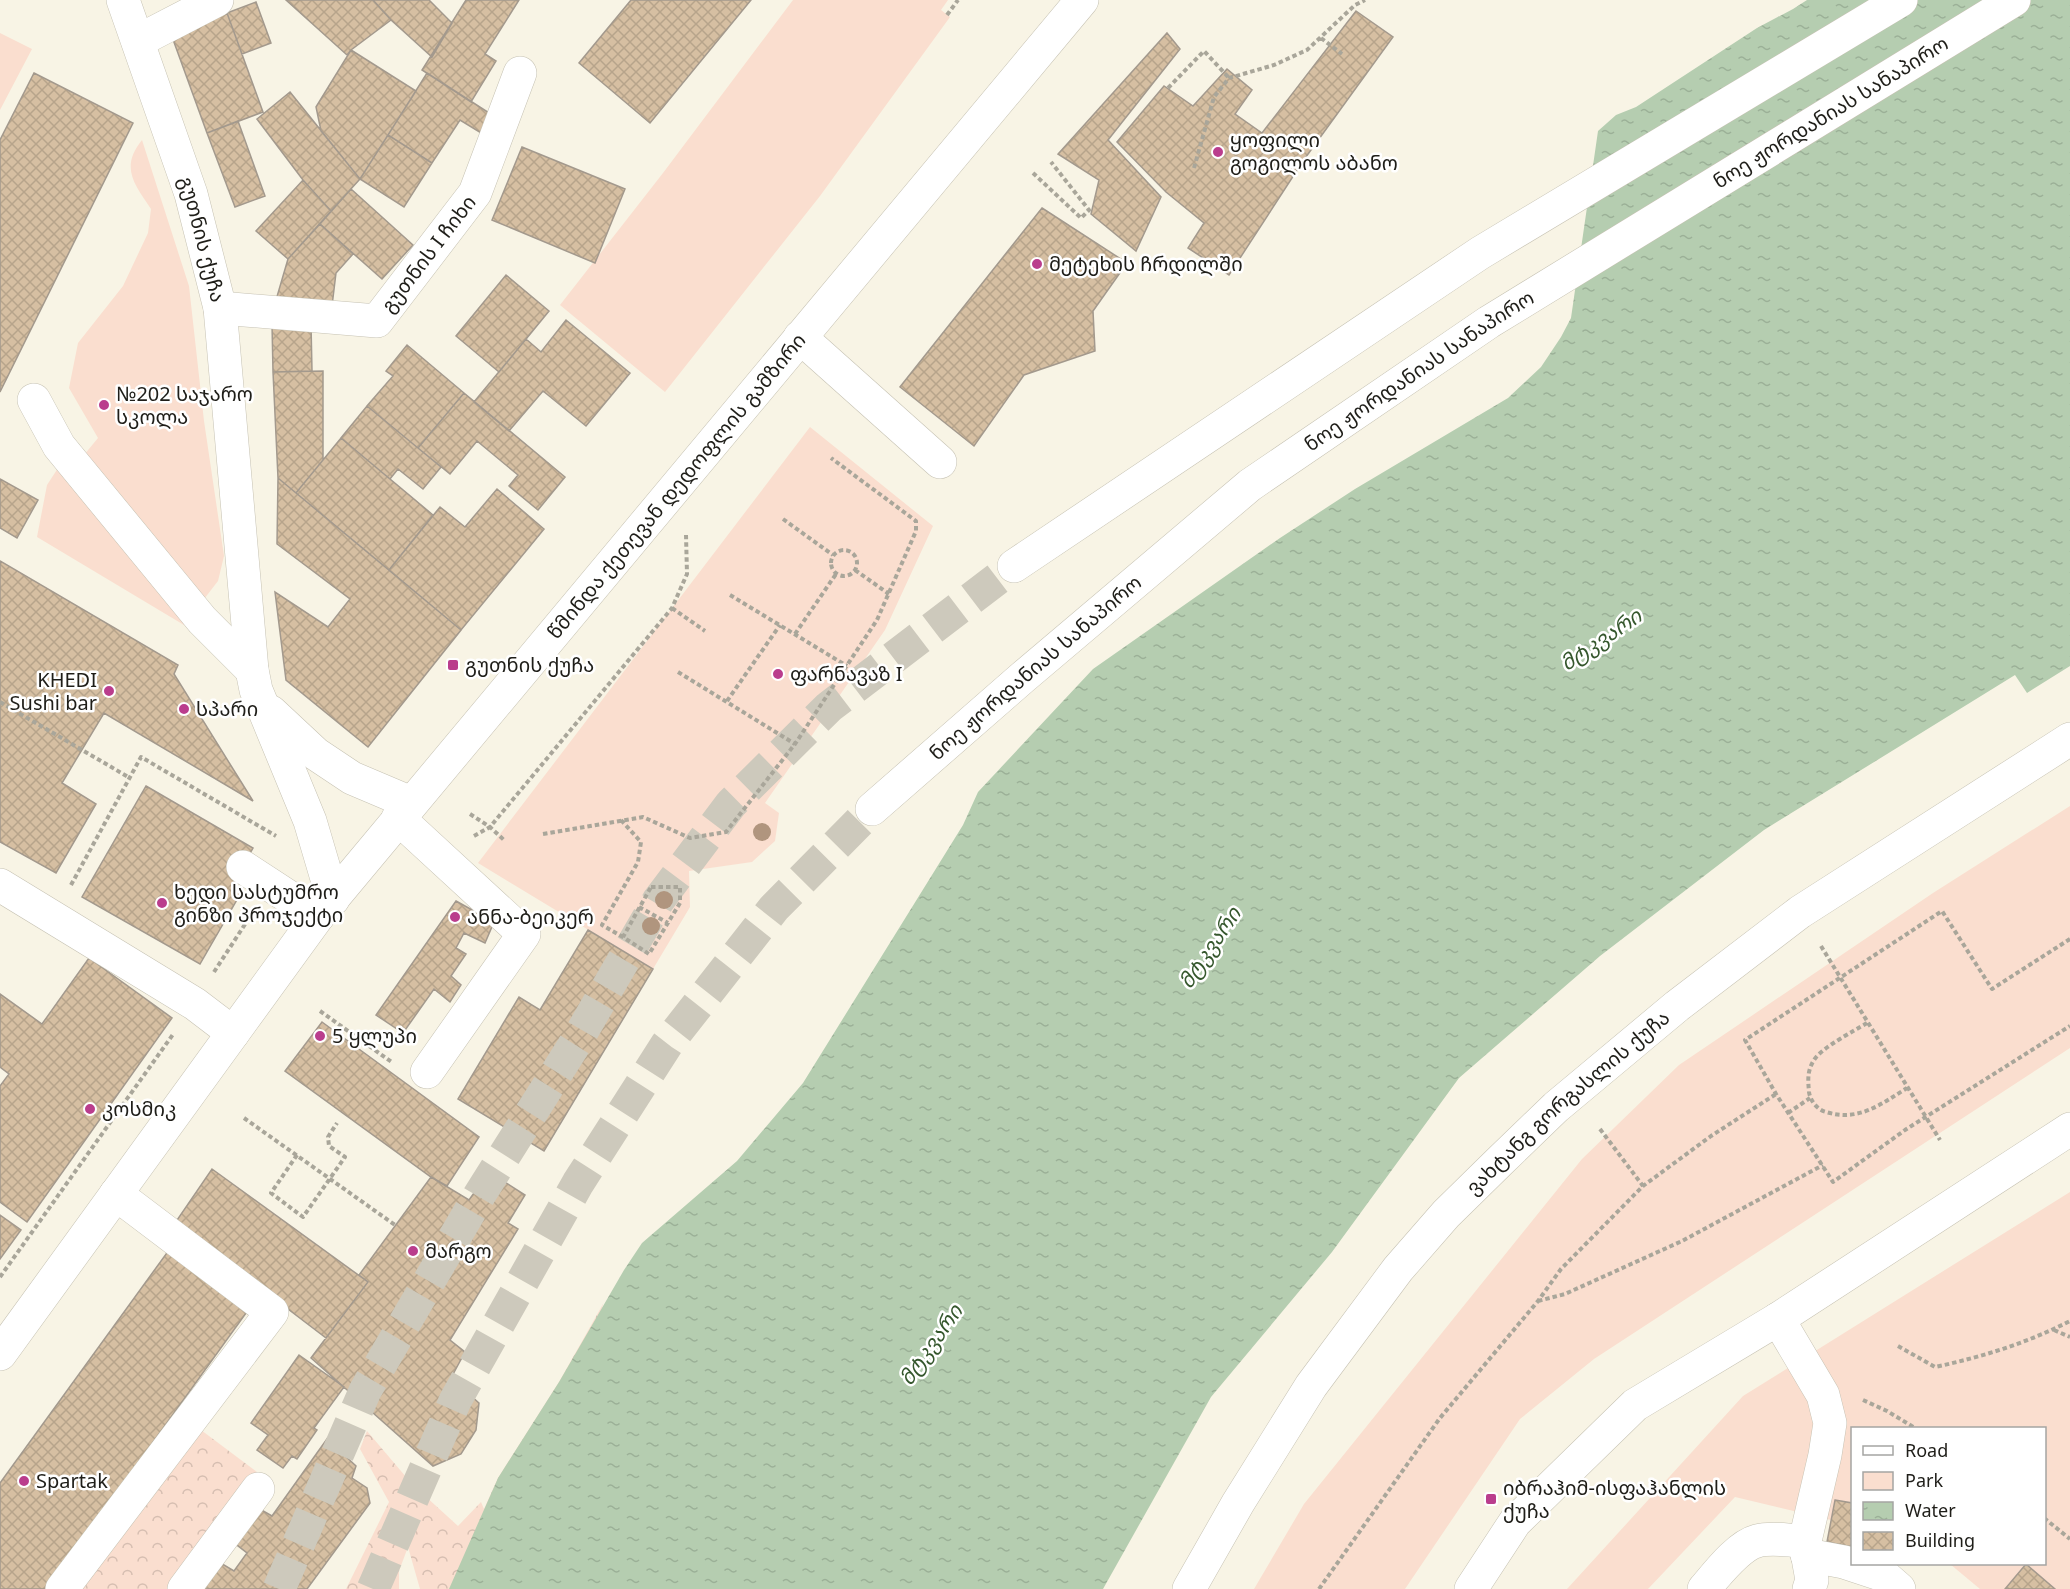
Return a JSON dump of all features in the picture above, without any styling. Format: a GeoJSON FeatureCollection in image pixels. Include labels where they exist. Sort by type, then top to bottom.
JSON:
{"type":"FeatureCollection","features":[{"type":"Feature","properties":{"kind":"main road","name":"გუთნის ქუჩა"},"geometry":{"type":"LineString","coordinates":[[123,0],[191,194],[220,308],[252,670],[256,690],[310,821],[326,908]]}},
{"type":"Feature","properties":{"kind":"main road"},"geometry":{"type":"LineString","coordinates":[[138,41],[217,0]]}},
{"type":"Feature","properties":{"kind":"main road","name":"წმინდა ქეთევან დედოფლის გამზირი"},"geometry":{"type":"LineString","coordinates":[[0,1354],[326,908],[404,811],[1082,0]]}},
{"type":"Feature","properties":{"kind":"main road"},"geometry":{"type":"LineString","coordinates":[[1014,566],[1480,253],[1900,0]]}},
{"type":"Feature","properties":{"kind":"main road","name":"ნოე ჟორდანიას სანაპირო"},"geometry":{"type":"LineString","coordinates":[[872,809],[1022,678],[1250,485],[1489,322],[2014,0]]}},
{"type":"Feature","properties":{"kind":"main road","name":"გუთნის I ჩიხი"},"geometry":{"type":"LineString","coordinates":[[220,308],[377,321],[475,193],[520,73]]}},
{"type":"Feature","properties":{"kind":"main road"},"geometry":{"type":"LineString","coordinates":[[800,337],[940,462]]}},
{"type":"Feature","properties":{"kind":"main road"},"geometry":{"type":"LineString","coordinates":[[34,400],[59,446],[202,620],[252,670]]}},
{"type":"Feature","properties":{"kind":"main road","name":"გუთნის ქუჩა"},"geometry":{"type":"LineString","coordinates":[[261,703],[316,754],[404,811],[441,858],[524,934],[427,1072]]}},
{"type":"Feature","properties":{"kind":"main road","name":"ვახტანგ გორგასლის ქუჩა"},"geometry":{"type":"LineString","coordinates":[[1189,1589],[1238,1503],[1311,1386],[1398,1269],[1446,1214],[1556,1107],[1677,1006],[1800,912],[2070,739]]}},
{"type":"Feature","properties":{"kind":"main road"},"geometry":{"type":"LineString","coordinates":[[243,867],[326,908]]}},
{"type":"Feature","properties":{"kind":"main road"},"geometry":{"type":"LineString","coordinates":[[0,885],[195,1004],[233,1033]]}},
{"type":"Feature","properties":{"kind":"main road"},"geometry":{"type":"LineString","coordinates":[[1471,1589],[1515,1522],[1635,1406],[1778,1319],[2070,1129]]}},
{"type":"Feature","properties":{"kind":"main road"},"geometry":{"type":"LineString","coordinates":[[62,1589],[272,1312],[116,1194]]}},
{"type":"Feature","properties":{"kind":"main road"},"geometry":{"type":"LineString","coordinates":[[1778,1319],[1823,1395],[1830,1423],[1806,1548],[1812,1580],[1809,1589]]}},
{"type":"Feature","properties":{"kind":"main road"},"geometry":{"type":"LineString","coordinates":[[184,1589],[258,1489]]}},
{"type":"Feature","properties":{"kind":"main road"},"geometry":{"type":"LineString","coordinates":[[1704,1589],[1730,1559],[1755,1541],[1772,1540],[1806,1548],[1851,1564]]}},
{"type":"Feature","properties":{"kind":"main road"},"geometry":{"type":"LineString","coordinates":[[1853,1565],[1884,1575],[1899,1589]]}},
{"type":"Feature","properties":{"kind":"path"},"geometry":{"type":"LineString","coordinates":[[947,15],[958,0]]}},
{"type":"Feature","properties":{"kind":"path"},"geometry":{"type":"LineString","coordinates":[[1194,168],[1214,97],[1229,78],[1274,64],[1307,50],[1355,5],[1365,0]]}},
{"type":"Feature","properties":{"kind":"path"},"geometry":{"type":"LineString","coordinates":[[1321,38],[1342,54]]}},
{"type":"Feature","properties":{"kind":"path"},"geometry":{"type":"LineString","coordinates":[[1168,88],[1203,51],[1229,78]]}},
{"type":"Feature","properties":{"kind":"path"},"geometry":{"type":"LineString","coordinates":[[1033,173],[1081,218],[1089,210],[1051,162]]}},
{"type":"Feature","properties":{"kind":"path"},"geometry":{"type":"LineString","coordinates":[[543,834],[643,817],[690,838],[726,832],[795,744],[877,620],[916,531],[916,521],[831,458]]}},
{"type":"Feature","properties":{"kind":"path"},"geometry":{"type":"LineString","coordinates":[[783,519],[833,555]]}},
{"type":"Feature","properties":{"kind":"path"},"geometry":{"type":"LineString","coordinates":[[441,858],[490,827],[672,608],[687,574],[686,530]]}},
{"type":"Feature","properties":{"kind":"path"},"geometry":{"type":"LineString","coordinates":[[840,550],[850,551],[856,557],[857,562],[852,574],[844,576],[836,574],[831,567],[833,555],[840,550]]}},
{"type":"Feature","properties":{"kind":"path"},"geometry":{"type":"LineString","coordinates":[[855,570],[889,594]]}},
{"type":"Feature","properties":{"kind":"path"},"geometry":{"type":"LineString","coordinates":[[795,634],[836,574]]}},
{"type":"Feature","properties":{"kind":"path"},"geometry":{"type":"LineString","coordinates":[[730,595],[847,666]]}},
{"type":"Feature","properties":{"kind":"path"},"geometry":{"type":"LineString","coordinates":[[672,608],[705,631]]}},
{"type":"Feature","properties":{"kind":"path"},"geometry":{"type":"LineString","coordinates":[[727,701],[780,625]]}},
{"type":"Feature","properties":{"kind":"path"},"geometry":{"type":"LineString","coordinates":[[678,672],[795,744]]}},
{"type":"Feature","properties":{"kind":"path"},"geometry":{"type":"LineString","coordinates":[[0,702],[130,778]]}},
{"type":"Feature","properties":{"kind":"path"},"geometry":{"type":"LineString","coordinates":[[66,893],[141,757],[279,838]]}},
{"type":"Feature","properties":{"kind":"path"},"geometry":{"type":"LineString","coordinates":[[470,814],[490,827],[504,840]]}},
{"type":"Feature","properties":{"kind":"path"},"geometry":{"type":"LineString","coordinates":[[621,819],[642,842],[638,862],[602,925],[649,954],[680,903],[680,886],[651,888],[623,937]]}},
{"type":"Feature","properties":{"kind":"path"},"geometry":{"type":"LineString","coordinates":[[639,907],[668,923]]}},
{"type":"Feature","properties":{"kind":"path"},"geometry":{"type":"LineString","coordinates":[[0,1277],[195,1004],[255,909]]}},
{"type":"Feature","properties":{"kind":"path"},"geometry":{"type":"LineString","coordinates":[[2070,939],[1992,989],[1942,911],[1745,1040],[1776,1094],[1833,1182],[1925,1117],[2070,1026]]}},
{"type":"Feature","properties":{"kind":"path"},"geometry":{"type":"LineString","coordinates":[[1821,946],[1940,1140]]}},
{"type":"Feature","properties":{"kind":"path"},"geometry":{"type":"LineString","coordinates":[[320,1011],[394,1064]]}},
{"type":"Feature","properties":{"kind":"path"},"geometry":{"type":"LineString","coordinates":[[1867,1023],[1834,1043],[1814,1059],[1807,1077],[1810,1098],[1821,1111],[1839,1116],[1856,1115],[1877,1107],[1907,1088]]}},
{"type":"Feature","properties":{"kind":"path"},"geometry":{"type":"LineString","coordinates":[[1319,1589],[1440,1418],[1538,1301],[1560,1269],[1643,1186],[1711,1136],[1776,1094]]}},
{"type":"Feature","properties":{"kind":"path"},"geometry":{"type":"LineString","coordinates":[[1788,1113],[1810,1098]]}},
{"type":"Feature","properties":{"kind":"path"},"geometry":{"type":"LineString","coordinates":[[244,1118],[395,1225]]}},
{"type":"Feature","properties":{"kind":"path"},"geometry":{"type":"LineString","coordinates":[[297,1155],[271,1193],[303,1217],[345,1158],[329,1146],[328,1137],[337,1123]]}},
{"type":"Feature","properties":{"kind":"path"},"geometry":{"type":"LineString","coordinates":[[1600,1129],[1643,1186]]}},
{"type":"Feature","properties":{"kind":"path"},"geometry":{"type":"LineString","coordinates":[[1538,1301],[1564,1294],[1682,1242],[1822,1165]]}},
{"type":"Feature","properties":{"kind":"path"},"geometry":{"type":"LineString","coordinates":[[1898,1346],[1935,1367],[1978,1358],[2053,1330],[2070,1321]]}},
{"type":"Feature","properties":{"kind":"path"},"geometry":{"type":"LineString","coordinates":[[2053,1330],[2070,1337]]}},
{"type":"Feature","properties":{"kind":"path"},"geometry":{"type":"LineString","coordinates":[[1887,1411],[1913,1427]]}},
{"type":"Feature","properties":{"kind":"path"},"geometry":{"type":"LineString","coordinates":[[2046,1520],[2070,1539]]}},
{"type":"Feature","properties":{"kind":"green space"},"geometry":{"type":"Polygon","coordinates":[[[793,0],[948,0],[941,10],[950,17],[820,196],[665,392],[560,305],[793,0]]]}},
{"type":"Feature","properties":{"kind":"green space"},"geometry":{"type":"Polygon","coordinates":[[[0,33],[32,49],[0,110],[0,33]]]}},
{"type":"Feature","properties":{"kind":"green space"},"geometry":{"type":"Polygon","coordinates":[[[142,140],[189,286],[204,421],[224,556],[218,581],[184,625],[37,537],[47,485],[60,465],[84,455],[98,438],[69,388],[78,343],[123,286],[148,233],[151,209],[135,183],[131,167],[135,150],[142,140]]]}},
{"type":"Feature","properties":{"kind":"green space"},"geometry":{"type":"Polygon","coordinates":[[[810,427],[933,526],[885,630],[765,803],[779,813],[775,841],[752,862],[689,871],[690,907],[653,969],[478,863],[810,427]]]}},
{"type":"Feature","properties":{"kind":"green space"},"geometry":{"type":"Polygon","coordinates":[[[2070,806],[2070,1048],[1594,1359],[1520,1419],[1405,1589],[1254,1589],[1304,1504],[1582,1159],[1679,1065],[1933,893],[2070,806]]]}},
{"type":"Feature","properties":{"kind":"green space"},"geometry":{"type":"Polygon","coordinates":[[[2070,1192],[2070,1589],[1980,1589],[1951,1565],[2046,1565],[2046,1427],[1851,1427],[1851,1503],[1835,1500],[1831,1520],[1735,1497],[1648,1589],[1567,1589],[1743,1396],[2070,1192]]]}},
{"type":"Feature","properties":{"kind":"green space"},"geometry":{"type":"Polygon","coordinates":[[[603,1304],[531,1589],[420,1589],[408,1547],[399,1571],[399,1589],[346,1589],[389,1502],[360,1449],[367,1431],[412,1484],[458,1526],[481,1502],[484,1509],[498,1478],[559,1382],[603,1304]]]}},
{"type":"Feature","properties":{"kind":"green space"},"geometry":{"type":"Polygon","coordinates":[[[197,1427],[273,1484],[195,1589],[77,1589],[197,1427]]]}},
{"type":"Feature","properties":{"kind":"water","name":"მტკვარი"},"geometry":{"type":"Polygon","coordinates":[[[1807,0],[2070,0],[2070,666],[2027,693],[2015,675],[1764,830],[1600,956],[1459,1078],[1332,1252],[1211,1397],[1103,1589],[449,1589],[498,1478],[559,1382],[624,1270],[642,1243],[737,1161],[803,1083],[963,825],[978,792],[1093,669],[1280,538],[1355,489],[1508,398],[1541,367],[1571,318],[1598,131],[1616,115],[1636,107],[1757,28],[1807,0]]]}},
{"type":"Feature","properties":{"kind":"building"},"geometry":{"type":"Polygon","coordinates":[[[286,0],[373,0],[391,20],[347,55],[286,0]]]}},
{"type":"Feature","properties":{"kind":"building"},"geometry":{"type":"Polygon","coordinates":[[[373,0],[429,0],[452,23],[432,57],[391,20],[373,0]]]}},
{"type":"Feature","properties":{"kind":"building"},"geometry":{"type":"Polygon","coordinates":[[[466,0],[519,0],[485,54],[496,61],[471,102],[422,70],[466,0]]]}},
{"type":"Feature","properties":{"kind":"building"},"geometry":{"type":"Polygon","coordinates":[[[631,0],[751,0],[650,123],[579,63],[631,0]]]}},
{"type":"Feature","properties":{"kind":"building"},"geometry":{"type":"Polygon","coordinates":[[[256,2],[271,43],[242,54],[227,13],[256,2]]]}},
{"type":"Feature","properties":{"kind":"building","name":"ყოფილი გოგილოს აბანო"},"geometry":{"type":"Polygon","coordinates":[[[1356,11],[1393,37],[1303,161],[1229,275],[1188,248],[1204,223],[1166,192],[1117,142],[1164,86],[1193,106],[1227,69],[1252,90],[1235,114],[1262,133],[1356,11]]]}},
{"type":"Feature","properties":{"kind":"building"},"geometry":{"type":"Polygon","coordinates":[[[227,13],[263,112],[207,133],[171,34],[227,13]]]}},
{"type":"Feature","properties":{"kind":"building"},"geometry":{"type":"Polygon","coordinates":[[[1167,33],[1180,49],[1108,140],[1161,197],[1136,251],[1091,214],[1099,180],[1058,154],[1167,33]]]}},
{"type":"Feature","properties":{"kind":"building"},"geometry":{"type":"Polygon","coordinates":[[[351,50],[416,91],[360,179],[321,131],[316,107],[351,50]]]}},
{"type":"Feature","properties":{"kind":"building"},"geometry":{"type":"Polygon","coordinates":[[[34,73],[133,123],[0,392],[0,140],[34,73]]]}},
{"type":"Feature","properties":{"kind":"building"},"geometry":{"type":"Polygon","coordinates":[[[427,73],[497,118],[486,136],[460,120],[432,163],[388,135],[427,73]]]}},
{"type":"Feature","properties":{"kind":"building"},"geometry":{"type":"Polygon","coordinates":[[[290,92],[360,179],[331,211],[303,180],[257,119],[290,92]]]}},
{"type":"Feature","properties":{"kind":"building"},"geometry":{"type":"Polygon","coordinates":[[[238,121],[265,196],[235,207],[207,133],[238,121]]]}},
{"type":"Feature","properties":{"kind":"building"},"geometry":{"type":"Polygon","coordinates":[[[388,135],[432,163],[404,207],[360,179],[388,135]]]}},
{"type":"Feature","properties":{"kind":"building"},"geometry":{"type":"Polygon","coordinates":[[[522,147],[625,189],[595,263],[492,220],[522,147]]]}},
{"type":"Feature","properties":{"kind":"building"},"geometry":{"type":"Polygon","coordinates":[[[303,180],[331,211],[288,259],[256,231],[303,180]]]}},
{"type":"Feature","properties":{"kind":"building"},"geometry":{"type":"Polygon","coordinates":[[[351,189],[413,245],[382,279],[320,224],[351,189]]]}},
{"type":"Feature","properties":{"kind":"building"},"geometry":{"type":"Polygon","coordinates":[[[1042,208],[1127,263],[1093,311],[1095,351],[1024,375],[974,446],[900,387],[1042,208]]]}},
{"type":"Feature","properties":{"kind":"building"},"geometry":{"type":"Polygon","coordinates":[[[320,224],[353,254],[336,273],[332,306],[276,300],[288,259],[320,224]]]}},
{"type":"Feature","properties":{"kind":"building"},"geometry":{"type":"Polygon","coordinates":[[[506,275],[549,311],[499,372],[456,336],[506,275]]]}},
{"type":"Feature","properties":{"kind":"building"},"geometry":{"type":"Polygon","coordinates":[[[566,320],[630,373],[586,426],[543,391],[509,431],[474,402],[526,339],[541,352],[566,320]]]}},
{"type":"Feature","properties":{"kind":"building"},"geometry":{"type":"Polygon","coordinates":[[[272,324],[311,324],[312,371],[273,372],[272,324]]]}},
{"type":"Feature","properties":{"kind":"building"},"geometry":{"type":"Polygon","coordinates":[[[407,345],[464,393],[418,448],[367,406],[393,376],[386,371],[407,345]]]}},
{"type":"Feature","properties":{"kind":"building"},"geometry":{"type":"Polygon","coordinates":[[[323,371],[323,460],[296,493],[278,478],[273,372],[323,371]]]}},
{"type":"Feature","properties":{"kind":"building"},"geometry":{"type":"Polygon","coordinates":[[[464,393],[565,477],[538,510],[509,486],[518,475],[477,441],[450,474],[418,448],[464,393]]]}},
{"type":"Feature","properties":{"kind":"building"},"geometry":{"type":"Polygon","coordinates":[[[367,406],[441,467],[423,489],[398,469],[390,479],[341,438],[367,406]]]}},
{"type":"Feature","properties":{"kind":"building"},"geometry":{"type":"Polygon","coordinates":[[[341,438],[433,515],[389,570],[296,493],[341,438]]]}},
{"type":"Feature","properties":{"kind":"building"},"geometry":{"type":"Polygon","coordinates":[[[278,478],[461,630],[368,747],[286,680],[275,592],[328,627],[350,599],[277,544],[278,478]]]}},
{"type":"Feature","properties":{"kind":"building"},"geometry":{"type":"Polygon","coordinates":[[[0,479],[38,500],[17,538],[0,528],[0,479]]]}},
{"type":"Feature","properties":{"kind":"building"},"geometry":{"type":"Polygon","coordinates":[[[497,489],[544,529],[461,630],[389,570],[440,507],[465,527],[497,489]]]}},
{"type":"Feature","properties":{"kind":"building"},"geometry":{"type":"Polygon","coordinates":[[[0,561],[178,665],[174,674],[253,801],[104,713],[62,783],[96,804],[56,873],[0,842],[0,561]]]}},
{"type":"Feature","properties":{"kind":"building"},"geometry":{"type":"Polygon","coordinates":[[[146,786],[253,848],[232,885],[242,891],[200,964],[82,897],[146,786]]]}},
{"type":"Feature","properties":{"kind":"building"},"geometry":{"type":"Polygon","coordinates":[[[456,901],[494,922],[485,943],[464,933],[456,948],[466,954],[451,976],[461,985],[450,1002],[434,989],[403,1033],[376,1015],[456,901]]]}},
{"type":"Feature","properties":{"kind":"building"},"geometry":{"type":"Polygon","coordinates":[[[588,930],[653,969],[544,1151],[458,1099],[519,997],[540,1010],[588,930]]]}},
{"type":"Feature","properties":{"kind":"building"},"geometry":{"type":"Polygon","coordinates":[[[89,958],[172,1018],[27,1222],[0,1202],[0,1086],[9,1074],[0,1067],[0,994],[42,1024],[89,958]]]}},
{"type":"Feature","properties":{"kind":"building"},"geometry":{"type":"Polygon","coordinates":[[[322,1022],[479,1137],[447,1186],[431,1177],[285,1071],[322,1022]]]}},
{"type":"Feature","properties":{"kind":"building"},"geometry":{"type":"Polygon","coordinates":[[[212,1169],[368,1282],[326,1338],[175,1223],[212,1169]]]}},
{"type":"Feature","properties":{"kind":"building"},"geometry":{"type":"Polygon","coordinates":[[[489,1172],[525,1195],[508,1223],[518,1229],[450,1340],[465,1352],[451,1378],[479,1403],[476,1430],[461,1454],[433,1466],[311,1358],[368,1282],[359,1275],[431,1177],[469,1200],[489,1172]]]}},
{"type":"Feature","properties":{"kind":"building"},"geometry":{"type":"Polygon","coordinates":[[[0,1215],[21,1230],[0,1259],[0,1215]]]}},
{"type":"Feature","properties":{"kind":"building"},"geometry":{"type":"Polygon","coordinates":[[[169,1250],[249,1309],[47,1589],[0,1589],[0,1483],[169,1250]]]}},
{"type":"Feature","properties":{"kind":"building"},"geometry":{"type":"Polygon","coordinates":[[[299,1355],[344,1387],[314,1428],[317,1430],[297,1459],[292,1456],[283,1468],[257,1450],[268,1435],[251,1423],[299,1355]]]}},
{"type":"Feature","properties":{"kind":"building"},"geometry":{"type":"Polygon","coordinates":[[[327,1439],[356,1466],[352,1478],[367,1488],[370,1503],[307,1589],[199,1589],[219,1562],[234,1571],[247,1553],[233,1542],[258,1508],[272,1516],[327,1439]]]}},
{"type":"Feature","properties":{"kind":"building"},"geometry":{"type":"Polygon","coordinates":[[[1835,1500],[1851,1503],[1851,1547],[1827,1542],[1835,1500]]]}},
{"type":"Feature","properties":{"kind":"building"},"geometry":{"type":"Polygon","coordinates":[[[2027,1565],[2055,1589],[2005,1589],[2027,1565]]]}},
{"type":"Feature","properties":{"kind":"tunnel"},"geometry":{"type":"LineString","coordinates":[[279,1589],[365,1391],[480,1194],[576,1042],[658,901],[731,804],[829,707],[1014,566]]}},
{"type":"Feature","properties":{"kind":"tunnel"},"geometry":{"type":"LineString","coordinates":[[373,1589],[455,1401],[578,1183],[667,1044],[774,908],[872,809]]}},
{"type":"Feature","properties":{"kind":"place","name":"ყოფილი გოგილოს აბანო"},"geometry":{"type":"Point","coordinates":[1218,152]}},
{"type":"Feature","properties":{"kind":"place","name":"მეტეხის ჩრდილში"},"geometry":{"type":"Point","coordinates":[1037,264]}},
{"type":"Feature","properties":{"kind":"place","name":"№202 საჯარო სკოლა"},"geometry":{"type":"Point","coordinates":[104,405]}},
{"type":"Feature","properties":{"kind":"place","name":"გუთნის ქუჩა"},"geometry":{"type":"Point","coordinates":[453,665]}},
{"type":"Feature","properties":{"kind":"place","name":"ფარნავაზ I"},"geometry":{"type":"Point","coordinates":[778,674]}},
{"type":"Feature","properties":{"kind":"place","name":"KHEDI Sushi bar"},"geometry":{"type":"Point","coordinates":[109,691]}},
{"type":"Feature","properties":{"kind":"place","name":"სპარი"},"geometry":{"type":"Point","coordinates":[184,709]}},
{"type":"Feature","properties":{"kind":"place","name":"ხედი სასტუმრო გინზი პროჯექტი"},"geometry":{"type":"Point","coordinates":[162,903]}},
{"type":"Feature","properties":{"kind":"place","name":"ანნა-ბეიკერ"},"geometry":{"type":"Point","coordinates":[455,917]}},
{"type":"Feature","properties":{"kind":"place","name":"5 ყლუპი"},"geometry":{"type":"Point","coordinates":[320,1036]}},
{"type":"Feature","properties":{"kind":"place","name":"კოსმიკ"},"geometry":{"type":"Point","coordinates":[90,1109]}},
{"type":"Feature","properties":{"kind":"place","name":"მარგო"},"geometry":{"type":"Point","coordinates":[413,1251]}},
{"type":"Feature","properties":{"kind":"place","name":"Spartak"},"geometry":{"type":"Point","coordinates":[24,1481]}},
{"type":"Feature","properties":{"kind":"place","name":"იბრაჰიმ-ისფაჰანლის ქუჩა"},"geometry":{"type":"Point","coordinates":[1491,1499]}}]}
